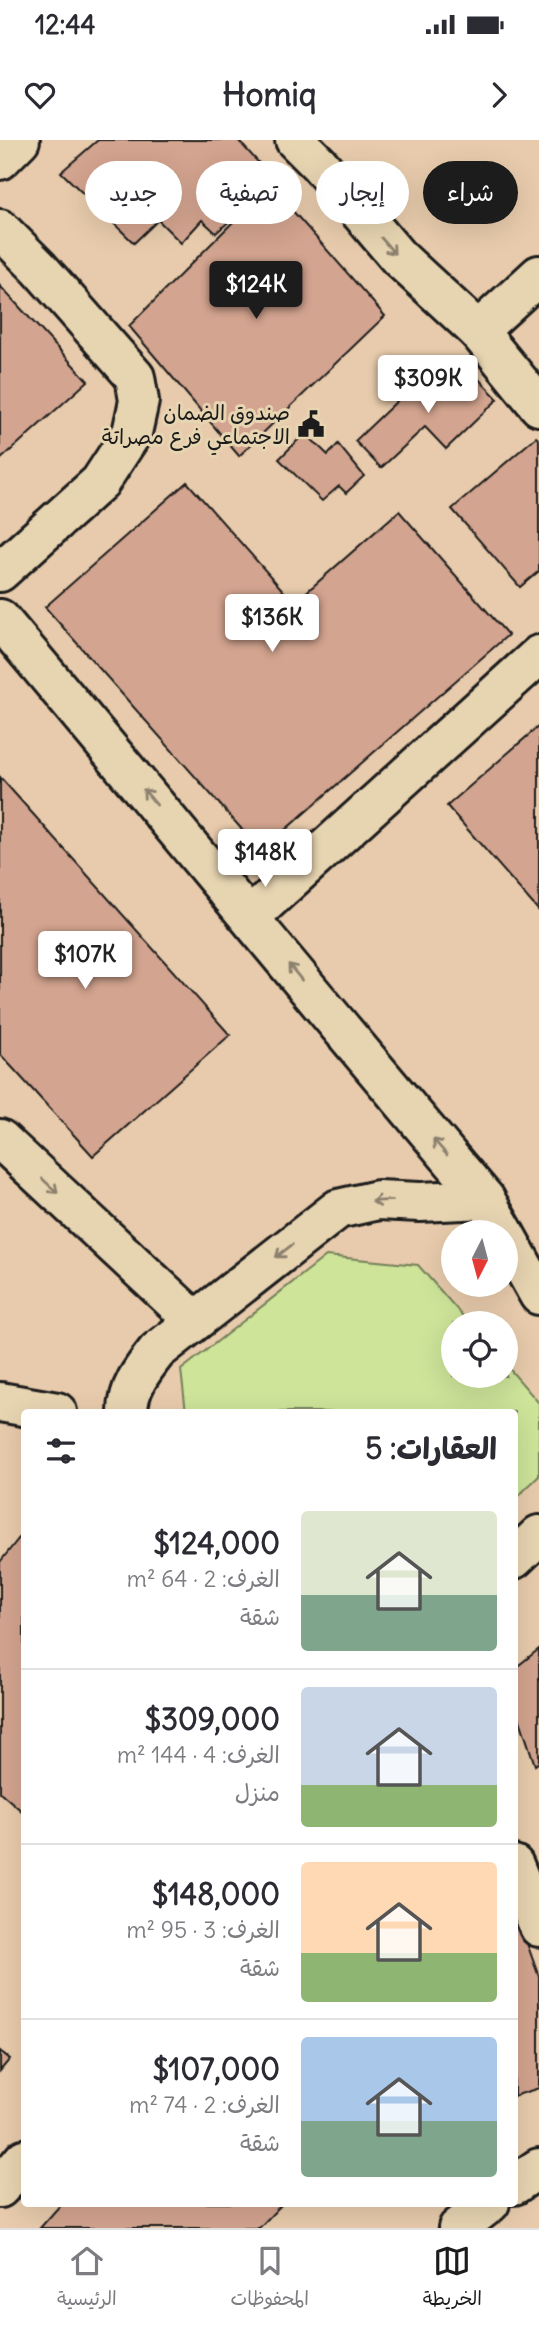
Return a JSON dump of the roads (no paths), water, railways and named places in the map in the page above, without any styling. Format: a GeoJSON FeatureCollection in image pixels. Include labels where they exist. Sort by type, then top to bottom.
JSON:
{"type":"FeatureCollection","features":[{"type":"Feature","properties":{"kind":"main road"},"geometry":{"type":"LineString","coordinates":[[0,160],[20,140]]}},
{"type":"Feature","properties":{"kind":"main road"},"geometry":{"type":"LineString","coordinates":[[295,140],[319,164],[398,257],[478,331],[539,406]]}},
{"type":"Feature","properties":{"kind":"main road"},"geometry":{"type":"LineString","coordinates":[[0,229],[39,268],[135,377],[139,401],[132,433],[100,482],[0,572]]}},
{"type":"Feature","properties":{"kind":"main road"},"geometry":{"type":"LineString","coordinates":[[478,331],[539,275]]}},
{"type":"Feature","properties":{"kind":"main road"},"geometry":{"type":"LineString","coordinates":[[0,619],[485,1199],[497,1220]]}},
{"type":"Feature","properties":{"kind":"main road"},"geometry":{"type":"LineString","coordinates":[[250,917],[539,655]]}},
{"type":"Feature","properties":{"kind":"main road"},"geometry":{"type":"LineString","coordinates":[[0,1139],[195,1321]]}},
{"type":"Feature","properties":{"kind":"main road"},"geometry":{"type":"LineString","coordinates":[[128,1409],[138,1375],[156,1352],[338,1209],[378,1200],[420,1202],[485,1199]]}},
{"type":"Feature","properties":{"kind":"main road"},"geometry":{"type":"LineString","coordinates":[[518,1257],[539,1295]]}},
{"type":"Feature","properties":{"kind":"main road"},"geometry":{"type":"LineString","coordinates":[[0,1402],[40,1409]]}},
{"type":"Feature","properties":{"kind":"main road"},"geometry":{"type":"LineString","coordinates":[[518,1875],[539,1927]]}},
{"type":"Feature","properties":{"kind":"main road"},"geometry":{"type":"LineString","coordinates":[[0,2188],[21,2163]]}},
{"type":"Feature","properties":{"kind":"main road"},"geometry":{"type":"LineString","coordinates":[[518,2182],[539,2168]]}},
{"type":"Feature","properties":{"kind":"main road"},"geometry":{"type":"LineString","coordinates":[[458,2228],[486,2207]]}},
{"type":"Feature","properties":{"kind":"place","name":"صندوق الضمان الاجتماعي فرع مصراتة"},"geometry":{"type":"Point","coordinates":[311,424]}}]}
